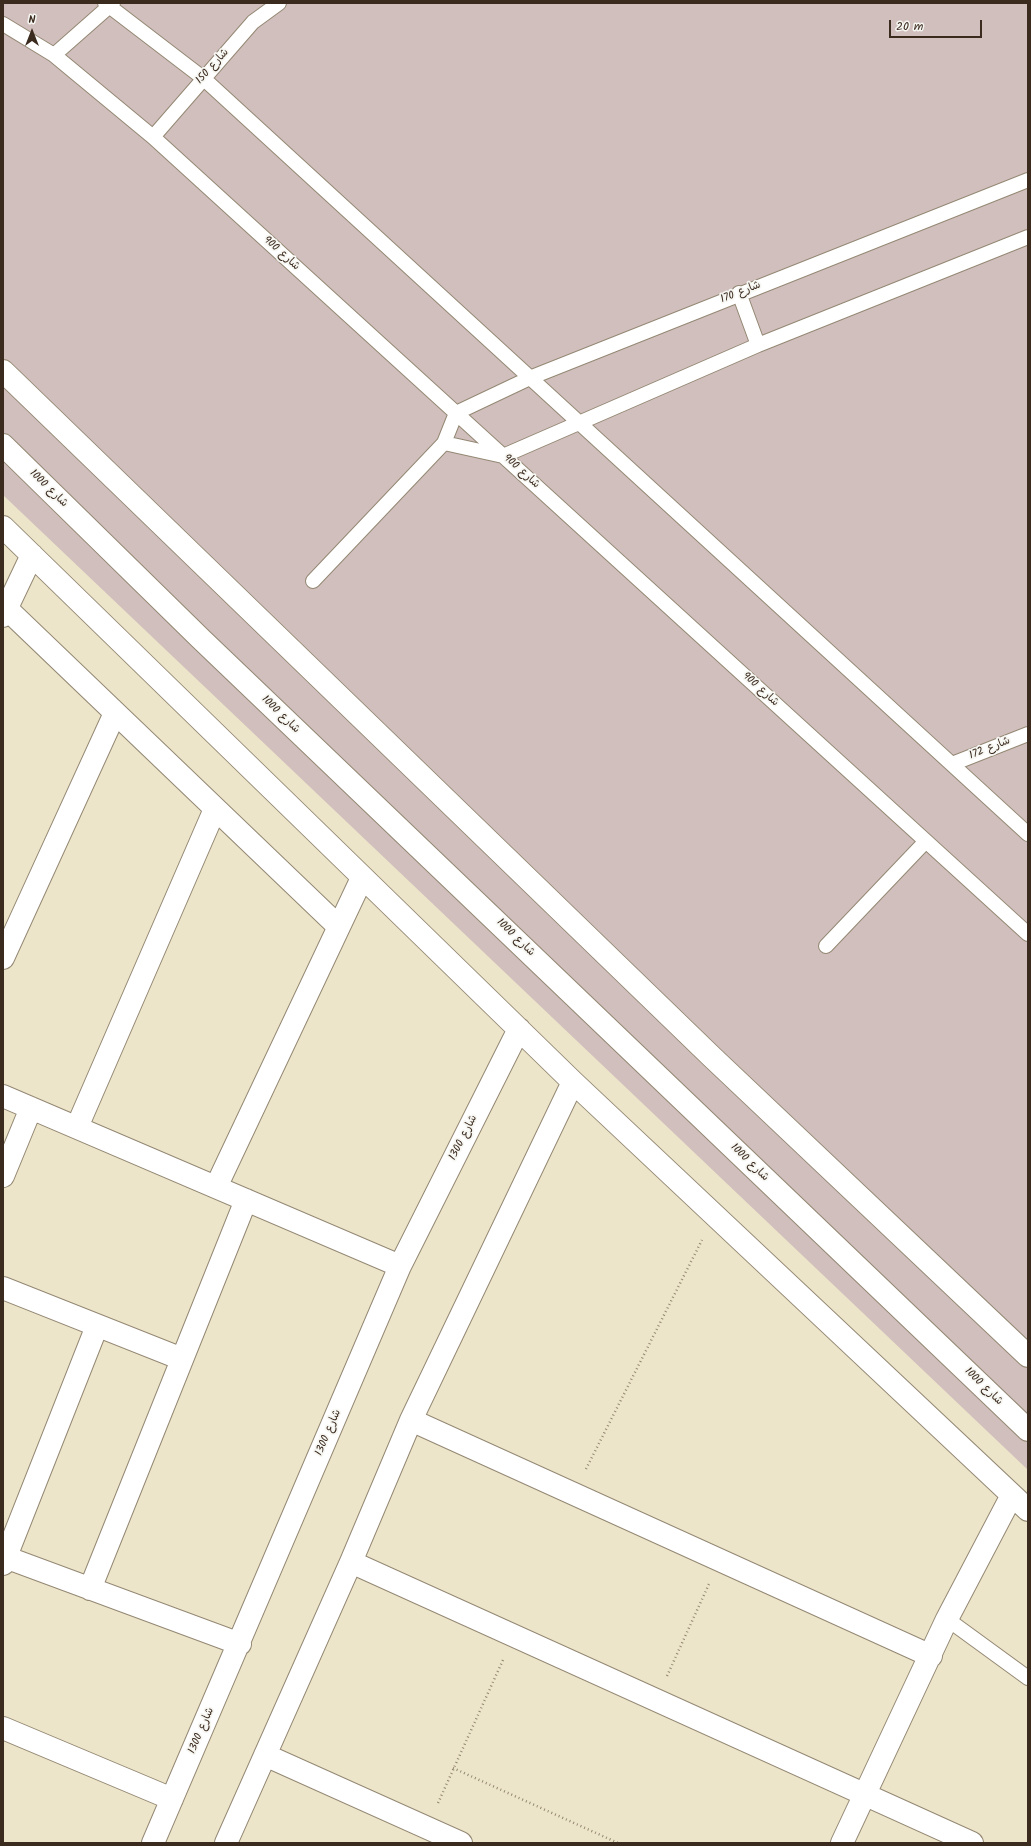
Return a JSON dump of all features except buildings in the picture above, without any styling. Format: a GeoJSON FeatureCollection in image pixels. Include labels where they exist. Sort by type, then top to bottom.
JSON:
{"type":"FeatureCollection","features":[{"type":"Feature","properties":{"kind":"street"},"geometry":{"type":"LineString","coordinates":[[3,371],[706,1051],[1028,1356]]}},
{"type":"Feature","properties":{"kind":"street","name":"شارع 1000"},"geometry":{"type":"LineString","coordinates":[[3,445],[201,639],[1028,1430]]}},
{"type":"Feature","properties":{"kind":"street"},"geometry":{"type":"LineString","coordinates":[[3,527],[572,1082],[1028,1510]]}},
{"type":"Feature","properties":{"kind":"street"},"geometry":{"type":"LineString","coordinates":[[32,555],[5,613],[116,713],[339,927]]}},
{"type":"Feature","properties":{"kind":"street"},"geometry":{"type":"LineString","coordinates":[[3,958],[116,713]]}},
{"type":"Feature","properties":{"kind":"street"},"geometry":{"type":"LineString","coordinates":[[77,1127],[215,809]]}},
{"type":"Feature","properties":{"kind":"street"},"geometry":{"type":"LineString","coordinates":[[216,1187],[362,878]]}},
{"type":"Feature","properties":{"kind":"street","name":"شارع 1300"},"geometry":{"type":"LineString","coordinates":[[153,1843],[240,1644],[400,1266],[518,1029]]}},
{"type":"Feature","properties":{"kind":"street"},"geometry":{"type":"LineString","coordinates":[[226,1843],[351,1562],[411,1420],[572,1082]]}},
{"type":"Feature","properties":{"kind":"street"},"geometry":{"type":"LineString","coordinates":[[3,1096],[400,1266]]}},
{"type":"Feature","properties":{"kind":"street"},"geometry":{"type":"LineString","coordinates":[[3,1176],[31,1108]]}},
{"type":"Feature","properties":{"kind":"street"},"geometry":{"type":"LineString","coordinates":[[90,1589],[246,1200]]}},
{"type":"Feature","properties":{"kind":"street"},"geometry":{"type":"LineString","coordinates":[[3,1288],[182,1359]]}},
{"type":"Feature","properties":{"kind":"street"},"geometry":{"type":"LineString","coordinates":[[97,1326],[4,1560],[90,1589],[240,1644]]}},
{"type":"Feature","properties":{"kind":"street"},"geometry":{"type":"LineString","coordinates":[[411,1420],[931,1656]]}},
{"type":"Feature","properties":{"kind":"street"},"geometry":{"type":"LineString","coordinates":[[842,1843],[931,1656],[947,1619],[1012,1495]]}},
{"type":"Feature","properties":{"kind":"street"},"geometry":{"type":"LineString","coordinates":[[351,1562],[972,1843]]}},
{"type":"Feature","properties":{"kind":"street"},"geometry":{"type":"LineString","coordinates":[[3,1729],[172,1799]]}},
{"type":"Feature","properties":{"kind":"street"},"geometry":{"type":"LineString","coordinates":[[265,1754],[461,1843]]}},
{"type":"Feature","properties":{"kind":"lane","name":"شارع 150"},"geometry":{"type":"LineString","coordinates":[[153,137],[253,22],[279,3]]}},
{"type":"Feature","properties":{"kind":"lane"},"geometry":{"type":"LineString","coordinates":[[54,54],[109,4],[203,78],[532,377],[580,423],[1028,834]]}},
{"type":"Feature","properties":{"kind":"lane","name":"شارع 900"},"geometry":{"type":"LineString","coordinates":[[3,24],[54,54],[153,137],[1028,934]]}},
{"type":"Feature","properties":{"kind":"lane","name":"شارع 170"},"geometry":{"type":"LineString","coordinates":[[456,413],[532,377],[739,293],[1028,180]]}},
{"type":"Feature","properties":{"kind":"lane"},"geometry":{"type":"LineString","coordinates":[[444,443],[503,456],[758,345],[1028,238]]}},
{"type":"Feature","properties":{"kind":"lane"},"geometry":{"type":"LineString","coordinates":[[739,293],[758,345]]}},
{"type":"Feature","properties":{"kind":"lane"},"geometry":{"type":"LineString","coordinates":[[313,581],[444,443],[456,413]]}},
{"type":"Feature","properties":{"kind":"lane","name":"شارع 172"},"geometry":{"type":"LineString","coordinates":[[952,764],[1028,734]]}},
{"type":"Feature","properties":{"kind":"lane"},"geometry":{"type":"LineString","coordinates":[[826,946],[926,841]]}},
{"type":"Feature","properties":{"kind":"lane"},"geometry":{"type":"LineString","coordinates":[[947,1619],[1028,1678]]}},
{"type":"Feature","properties":{"kind":"path"},"geometry":{"type":"LineString","coordinates":[[573,1494],[714,1216]]}},
{"type":"Feature","properties":{"kind":"path"},"geometry":{"type":"LineString","coordinates":[[656,1700],[720,1560]]}},
{"type":"Feature","properties":{"kind":"path"},"geometry":{"type":"LineString","coordinates":[[427,1828],[514,1636]]}},
{"type":"Feature","properties":{"kind":"path"},"geometry":{"type":"LineString","coordinates":[[453,1768],[618,1843]]}},
{"type":"Feature","properties":{"kind":"shaded area"},"geometry":{"type":"Polygon","coordinates":[[[3,3],[1028,3],[1028,1470],[3,495],[3,3]]]}}]}
